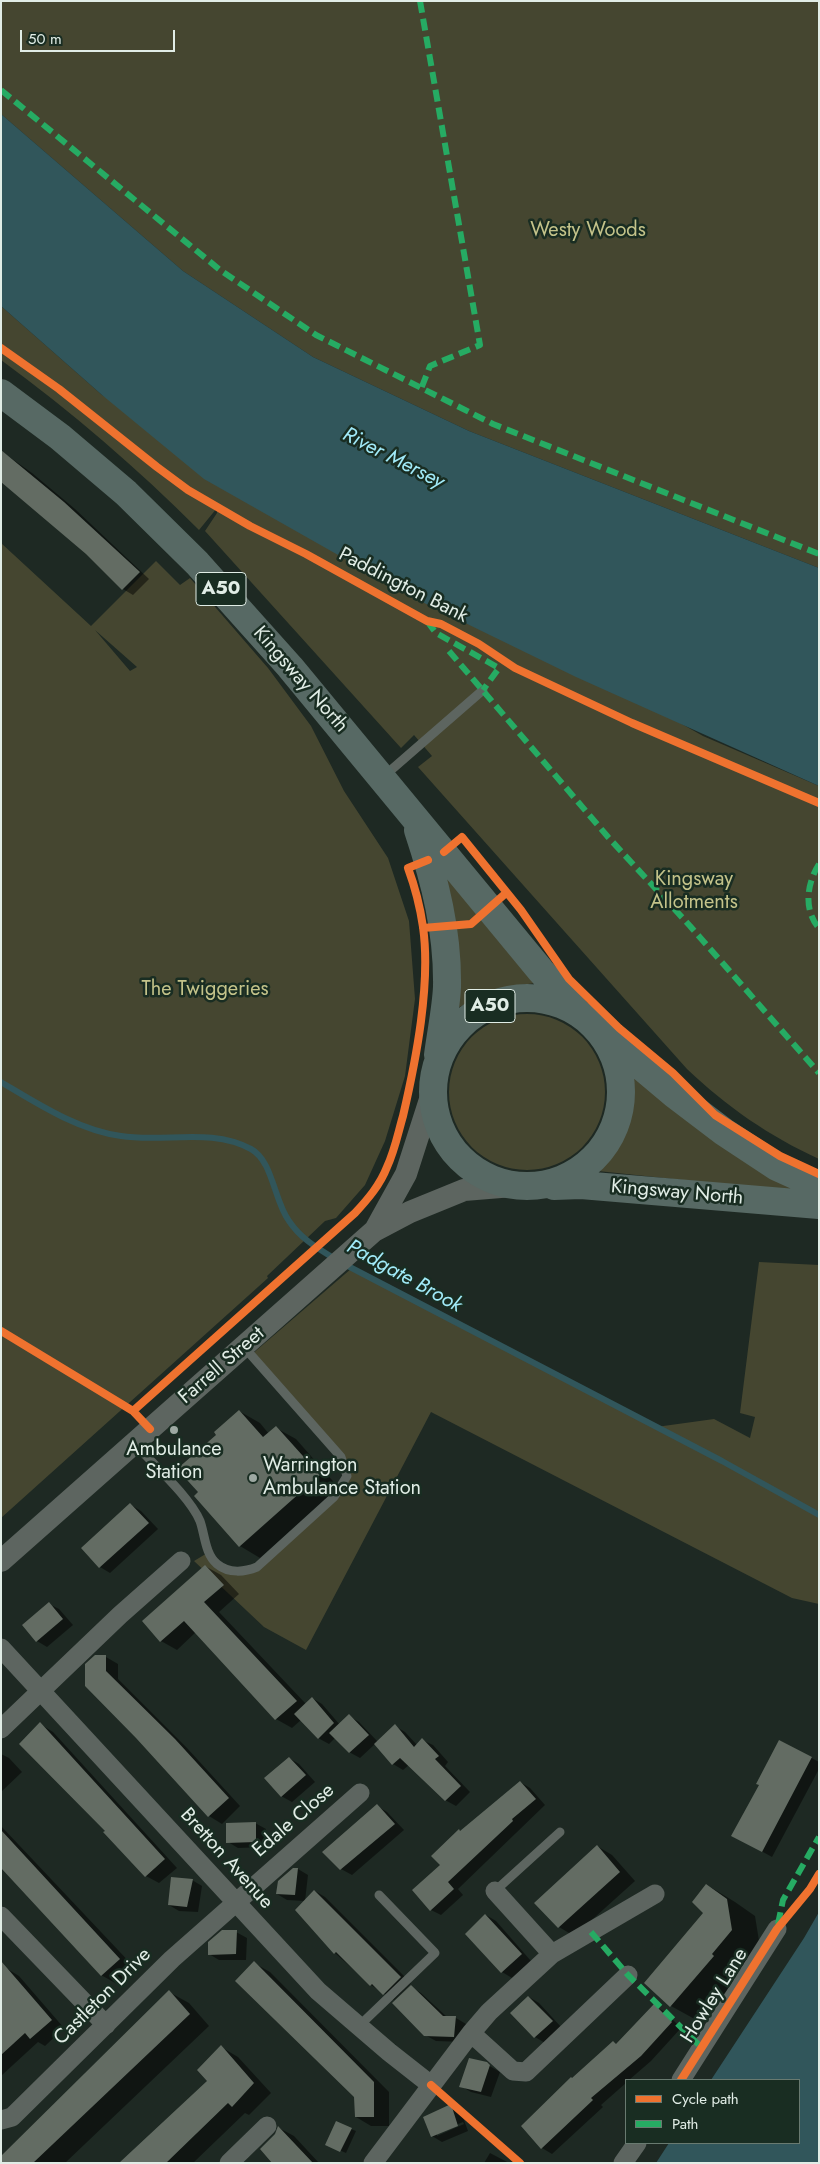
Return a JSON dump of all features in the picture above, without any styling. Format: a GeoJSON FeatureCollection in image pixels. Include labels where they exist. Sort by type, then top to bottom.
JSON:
{"type":"FeatureCollection","features":[{"type":"Feature","properties":{"kind":"main road","name":"Kingsway North"},"geometry":{"type":"LineString","coordinates":[[1,393],[60,437],[126,493],[197,563],[290,667],[383,777],[541,971],[586,1020],[674,1094],[724,1132],[777,1167],[819,1186]]}},
{"type":"Feature","properties":{"kind":"main road","name":"Kingsway North"},"geometry":{"type":"LineString","coordinates":[[412,814],[433,875],[444,926],[447,987],[434,1080]]}},
{"type":"Feature","properties":{"kind":"main road","name":"A50"},"geometry":{"type":"LineString","coordinates":[[522,998],[551,1001],[586,1020],[612,1052],[621,1081],[619,1111],[609,1139],[590,1163],[564,1179],[524,1186],[487,1178],[464,1163],[447,1142],[436,1117],[434,1080],[448,1042],[467,1020],[493,1005],[522,998]]}},
{"type":"Feature","properties":{"kind":"main road","name":"Kingsway North"},"geometry":{"type":"LineString","coordinates":[[524,1186],[581,1185],[819,1205]]}},
{"type":"Feature","properties":{"kind":"street","name":"Farrell Street"},"geometry":{"type":"LineString","coordinates":[[369,1236],[406,1174],[434,1080]]}},
{"type":"Feature","properties":{"kind":"street","name":"Farrell Street"},"geometry":{"type":"LineString","coordinates":[[1,1561],[369,1236],[410,1212],[464,1190],[524,1186]]}},
{"type":"Feature","properties":{"kind":"street"},"geometry":{"type":"LineString","coordinates":[[1,1730],[120,1615],[181,1561]]}},
{"type":"Feature","properties":{"kind":"street","name":"Bretton Avenue"},"geometry":{"type":"LineString","coordinates":[[1,1648],[318,1991],[358,2027],[431,2085]]}},
{"type":"Feature","properties":{"kind":"street","name":"Edale Close"},"geometry":{"type":"LineString","coordinates":[[236,1902],[360,1793]]}},
{"type":"Feature","properties":{"kind":"street"},"geometry":{"type":"LineString","coordinates":[[495,1891],[552,1954]]}},
{"type":"Feature","properties":{"kind":"street"},"geometry":{"type":"LineString","coordinates":[[372,2163],[489,2012],[552,1954],[655,1894]]}},
{"type":"Feature","properties":{"kind":"street","name":"Castleton Drive"},"geometry":{"type":"LineString","coordinates":[[1,2120],[12,2117],[172,1959],[236,1902]]}},
{"type":"Feature","properties":{"kind":"street"},"geometry":{"type":"LineString","coordinates":[[1,1916],[106,2025]]}},
{"type":"Feature","properties":{"kind":"street","name":"Howley Lane"},"geometry":{"type":"LineString","coordinates":[[682,2079],[777,1929]]}},
{"type":"Feature","properties":{"kind":"street"},"geometry":{"type":"LineString","coordinates":[[471,2033],[513,2071],[526,2072],[628,1975]]}},
{"type":"Feature","properties":{"kind":"street"},"geometry":{"type":"LineString","coordinates":[[238,2160],[267,2126]]}},
{"type":"Feature","properties":{"kind":"street"},"geometry":{"type":"LineString","coordinates":[[623,2163],[636,2144]]}},
{"type":"Feature","properties":{"kind":"lane"},"geometry":{"type":"LineString","coordinates":[[383,777],[483,690]]}},
{"type":"Feature","properties":{"kind":"lane"},"geometry":{"type":"LineString","coordinates":[[135,1444],[182,1495],[196,1514],[208,1552],[218,1565],[226,1569],[244,1572],[257,1566],[334,1497],[347,1476],[341,1457],[244,1347]]}},
{"type":"Feature","properties":{"kind":"lane"},"geometry":{"type":"LineString","coordinates":[[495,1891],[560,1832]]}},
{"type":"Feature","properties":{"kind":"lane"},"geometry":{"type":"LineString","coordinates":[[358,2027],[435,1954],[379,1895]]}},
{"type":"Feature","properties":{"kind":"green space","name":"Westy Woods"},"geometry":{"type":"Polygon","coordinates":[[[1,1],[819,1],[819,568],[469,431],[313,357],[183,271],[1,114],[1,1]]]}},
{"type":"Feature","properties":{"kind":"green space","name":"Kingsway Allotments"},"geometry":{"type":"Polygon","coordinates":[[[1,306],[102,395],[703,736],[819,786],[819,1159],[783,1141],[749,1120],[717,1096],[687,1069],[418,767],[432,756],[414,735],[401,748],[205,531],[217,513],[217,508],[199,530],[103,441],[1,360],[1,306]]]}},
{"type":"Feature","properties":{"kind":"green space","name":"The Twiggeries"},"geometry":{"type":"Polygon","coordinates":[[[1,543],[91,626],[156,561],[180,585],[190,578],[268,668],[311,726],[344,791],[388,858],[409,921],[415,999],[405,1076],[385,1141],[365,1185],[336,1218],[325,1221],[267,1276],[268,1278],[1,1518],[1,543]],[[95,630],[130,671],[137,667],[95,630]]]}},
{"type":"Feature","properties":{"kind":"green space"},"geometry":{"type":"Polygon","coordinates":[[[430,838],[536,983],[505,987],[455,1009],[430,838]]]}},
{"type":"Feature","properties":{"kind":"green space"},"geometry":{"type":"Polygon","coordinates":[[[527,1014],[557,1020],[570,1027],[582,1037],[592,1049],[599,1062],[605,1092],[599,1122],[592,1135],[582,1147],[570,1157],[557,1164],[527,1170],[497,1164],[484,1157],[472,1147],[462,1135],[455,1122],[449,1092],[455,1062],[462,1049],[472,1037],[484,1027],[497,1020],[527,1014]]]}},
{"type":"Feature","properties":{"kind":"green space"},"geometry":{"type":"Polygon","coordinates":[[[632,1071],[805,1193],[598,1171],[617,1147],[628,1125],[633,1102],[632,1071]]]}},
{"type":"Feature","properties":{"kind":"green space"},"geometry":{"type":"Polygon","coordinates":[[[759,1262],[819,1265],[819,1604],[792,1598],[431,1412],[306,1650],[264,1627],[194,1561],[209,1552],[226,1569],[257,1567],[343,1484],[345,1465],[251,1355],[352,1268],[656,1427],[714,1419],[750,1438],[755,1417],[740,1413],[759,1262]]]}},
{"type":"Feature","properties":{"kind":"water","name":"River Mersey"},"geometry":{"type":"Polygon","coordinates":[[[1,114],[183,271],[313,357],[469,431],[819,568],[819,786],[576,677],[414,598],[204,479],[102,395],[1,306],[1,114]]]}},
{"type":"Feature","properties":{"kind":"water"},"geometry":{"type":"Polygon","coordinates":[[[819,1912],[819,2163],[656,2163],[668,2144],[800,2144],[800,2079],[712,2079],[819,1912]]]}},
{"type":"Feature","properties":{"kind":"building"},"geometry":{"type":"Polygon","coordinates":[[[1,450],[64,502],[140,572],[122,590],[86,554],[1,482],[1,450]]]}},
{"type":"Feature","properties":{"kind":"building","name":"Warrington Ambulance Station"},"geometry":{"type":"Polygon","coordinates":[[[239,1410],[263,1437],[276,1426],[320,1475],[239,1547],[194,1496],[198,1492],[177,1469],[216,1435],[214,1432],[239,1410]]]}},
{"type":"Feature","properties":{"kind":"building"},"geometry":{"type":"Polygon","coordinates":[[[130,1503],[149,1523],[99,1568],[81,1548],[130,1503]]]}},
{"type":"Feature","properties":{"kind":"building"},"geometry":{"type":"Polygon","coordinates":[[[205,1565],[224,1585],[204,1602],[297,1701],[275,1720],[184,1621],[160,1642],[142,1621],[205,1565]]]}},
{"type":"Feature","properties":{"kind":"building"},"geometry":{"type":"Polygon","coordinates":[[[49,1602],[63,1619],[36,1642],[22,1625],[49,1602]]]}},
{"type":"Feature","properties":{"kind":"building"},"geometry":{"type":"Polygon","coordinates":[[[95,1655],[106,1655],[106,1671],[175,1739],[229,1798],[208,1817],[136,1738],[85,1686],[85,1664],[95,1655]]]}},
{"type":"Feature","properties":{"kind":"building"},"geometry":{"type":"Polygon","coordinates":[[[312,1697],[334,1723],[318,1739],[294,1714],[312,1697]]]}},
{"type":"Feature","properties":{"kind":"building"},"geometry":{"type":"Polygon","coordinates":[[[349,1714],[369,1735],[349,1753],[329,1733],[349,1714]]]}},
{"type":"Feature","properties":{"kind":"building"},"geometry":{"type":"Polygon","coordinates":[[[40,1722],[165,1859],[145,1877],[103,1832],[105,1831],[19,1744],[40,1722]]]}},
{"type":"Feature","properties":{"kind":"building"},"geometry":{"type":"Polygon","coordinates":[[[395,1724],[414,1747],[422,1738],[439,1756],[435,1759],[461,1786],[445,1801],[400,1758],[392,1765],[374,1744],[395,1724]]]}},
{"type":"Feature","properties":{"kind":"building"},"geometry":{"type":"Polygon","coordinates":[[[779,1740],[812,1757],[762,1852],[731,1836],[759,1785],[756,1784],[779,1740]]]}},
{"type":"Feature","properties":{"kind":"building"},"geometry":{"type":"Polygon","coordinates":[[[289,1757],[306,1775],[281,1797],[264,1778],[289,1757]]]}},
{"type":"Feature","properties":{"kind":"building"},"geometry":{"type":"Polygon","coordinates":[[[520,1781],[536,1799],[512,1819],[513,1821],[448,1882],[454,1889],[430,1911],[412,1890],[440,1865],[431,1856],[459,1829],[460,1831],[520,1781]]]}},
{"type":"Feature","properties":{"kind":"building"},"geometry":{"type":"Polygon","coordinates":[[[377,1804],[395,1824],[340,1870],[322,1852],[377,1804]]]}},
{"type":"Feature","properties":{"kind":"building"},"geometry":{"type":"Polygon","coordinates":[[[256,1822],[256,1842],[226,1843],[226,1823],[256,1822]]]}},
{"type":"Feature","properties":{"kind":"building"},"geometry":{"type":"Polygon","coordinates":[[[1,1830],[120,1959],[101,1976],[1,1868],[1,1830]]]}},
{"type":"Feature","properties":{"kind":"building"},"geometry":{"type":"Polygon","coordinates":[[[597,1845],[620,1872],[558,1928],[534,1903],[597,1845]]]}},
{"type":"Feature","properties":{"kind":"building"},"geometry":{"type":"Polygon","coordinates":[[[293,1868],[298,1868],[295,1895],[276,1894],[278,1881],[293,1868]]]}},
{"type":"Feature","properties":{"kind":"building"},"geometry":{"type":"Polygon","coordinates":[[[171,1877],[193,1879],[187,1907],[168,1905],[171,1877]]]}},
{"type":"Feature","properties":{"kind":"building"},"geometry":{"type":"Polygon","coordinates":[[[706,1884],[727,1899],[732,1930],[712,1954],[714,1956],[670,2007],[644,1983],[703,1913],[692,1902],[706,1884]]]}},
{"type":"Feature","properties":{"kind":"building"},"geometry":{"type":"Polygon","coordinates":[[[314,1890],[401,1977],[383,1995],[372,1984],[370,1986],[336,1952],[334,1954],[295,1910],[314,1890]]]}},
{"type":"Feature","properties":{"kind":"building"},"geometry":{"type":"Polygon","coordinates":[[[485,1914],[522,1954],[501,1973],[465,1934],[485,1914]]]}},
{"type":"Feature","properties":{"kind":"building"},"geometry":{"type":"Polygon","coordinates":[[[222,1930],[237,1930],[236,1954],[208,1955],[208,1942],[222,1930]]]}},
{"type":"Feature","properties":{"kind":"building"},"geometry":{"type":"Polygon","coordinates":[[[1,1961],[52,2020],[30,2039],[25,2033],[1,2055],[1,1961]]]}},
{"type":"Feature","properties":{"kind":"building"},"geometry":{"type":"Polygon","coordinates":[[[254,1961],[374,2082],[374,2117],[355,2117],[354,2097],[235,1981],[254,1961]]]}},
{"type":"Feature","properties":{"kind":"building"},"geometry":{"type":"Polygon","coordinates":[[[411,1985],[443,2016],[456,2016],[454,2037],[424,2036],[392,2003],[411,1985]]]}},
{"type":"Feature","properties":{"kind":"building"},"geometry":{"type":"Polygon","coordinates":[[[169,1990],[190,2014],[33,2163],[1,2163],[1,2156],[169,1990]]]}},
{"type":"Feature","properties":{"kind":"building"},"geometry":{"type":"Polygon","coordinates":[[[528,1996],[553,2021],[534,2038],[510,2013],[528,1996]]]}},
{"type":"Feature","properties":{"kind":"building"},"geometry":{"type":"Polygon","coordinates":[[[654,2004],[672,2022],[641,2056],[591,2098],[593,2100],[541,2149],[521,2126],[571,2077],[613,2041],[616,2044],[654,2004]]]}},
{"type":"Feature","properties":{"kind":"building"},"geometry":{"type":"Polygon","coordinates":[[[221,2045],[254,2083],[232,2107],[228,2103],[166,2163],[119,2163],[207,2081],[197,2070],[221,2045]]]}},
{"type":"Feature","properties":{"kind":"building"},"geometry":{"type":"Polygon","coordinates":[[[469,2058],[487,2062],[490,2065],[481,2092],[459,2087],[469,2058]]]}},
{"type":"Feature","properties":{"kind":"building"},"geometry":{"type":"Polygon","coordinates":[[[451,2104],[458,2126],[431,2137],[423,2117],[451,2104]]]}},
{"type":"Feature","properties":{"kind":"building"},"geometry":{"type":"Polygon","coordinates":[[[336,2121],[352,2128],[340,2152],[325,2145],[336,2121]]]}},
{"type":"Feature","properties":{"kind":"building"},"geometry":{"type":"Polygon","coordinates":[[[278,2126],[313,2163],[272,2163],[260,2149],[275,2134],[278,2126]]]}},
{"type":"Feature","properties":{"kind":"waterway","name":"Padgate Brook"},"geometry":{"type":"LineString","coordinates":[[1,1082],[59,1115],[105,1133],[137,1138],[204,1137],[236,1142],[251,1149],[264,1162],[289,1221],[310,1243],[335,1259]]}},
{"type":"Feature","properties":{"kind":"waterway","name":"Padgate Brook"},"geometry":{"type":"LineString","coordinates":[[344,1264],[722,1461],[819,1515]]}},
{"type":"Feature","properties":{"kind":"marked path"},"geometry":{"type":"LineString","coordinates":[[420,1],[480,345],[430,366],[421,389]]}},
{"type":"Feature","properties":{"kind":"marked path"},"geometry":{"type":"LineString","coordinates":[[1,90],[220,270],[316,335],[493,424],[819,554]]}},
{"type":"Feature","properties":{"kind":"marked path"},"geometry":{"type":"LineString","coordinates":[[427,621],[436,633],[499,668],[483,690]]}},
{"type":"Feature","properties":{"kind":"marked path"},"geometry":{"type":"LineString","coordinates":[[449,651],[608,837],[690,926],[819,1073]]}},
{"type":"Feature","properties":{"kind":"marked path"},"geometry":{"type":"LineString","coordinates":[[819,864],[812,879],[808,896],[811,913],[819,928]]}},
{"type":"Feature","properties":{"kind":"marked path"},"geometry":{"type":"LineString","coordinates":[[778,1924],[783,1900],[819,1837]]}},
{"type":"Feature","properties":{"kind":"marked path"},"geometry":{"type":"LineString","coordinates":[[591,1932],[628,1975],[702,2048]]}},
{"type":"Feature","properties":{"kind":"cycle path","name":"Paddington Bank"},"geometry":{"type":"LineString","coordinates":[[1,348],[59,389],[188,490],[250,526],[306,554],[427,621],[441,624],[479,644],[515,668],[632,723],[819,803]]}},
{"type":"Feature","properties":{"kind":"cycle path"},"geometry":{"type":"LineString","coordinates":[[444,852],[462,837],[521,910],[569,979],[619,1028],[673,1073],[715,1115],[780,1156],[819,1174]]}},
{"type":"Feature","properties":{"kind":"cycle path"},"geometry":{"type":"LineString","coordinates":[[133,1411],[355,1213],[381,1180],[392,1154],[403,1116],[413,1071],[424,997],[425,949],[423,927],[417,897],[408,868],[428,860]]}},
{"type":"Feature","properties":{"kind":"cycle path"},"geometry":{"type":"LineString","coordinates":[[423,928],[471,924],[506,893]]}},
{"type":"Feature","properties":{"kind":"cycle path"},"geometry":{"type":"LineString","coordinates":[[1,1331],[133,1411],[150,1429]]}},
{"type":"Feature","properties":{"kind":"cycle path"},"geometry":{"type":"LineString","coordinates":[[682,2079],[777,1929],[810,1889],[819,1874]]}},
{"type":"Feature","properties":{"kind":"cycle path"},"geometry":{"type":"LineString","coordinates":[[431,2085],[520,2163]]}},
{"type":"Feature","properties":{"kind":"place","name":"Ambulance Station"},"geometry":{"type":"Point","coordinates":[174,1430]}},
{"type":"Feature","properties":{"kind":"place","name":"Warrington Ambulance Station"},"geometry":{"type":"Point","coordinates":[253,1478]}}]}
